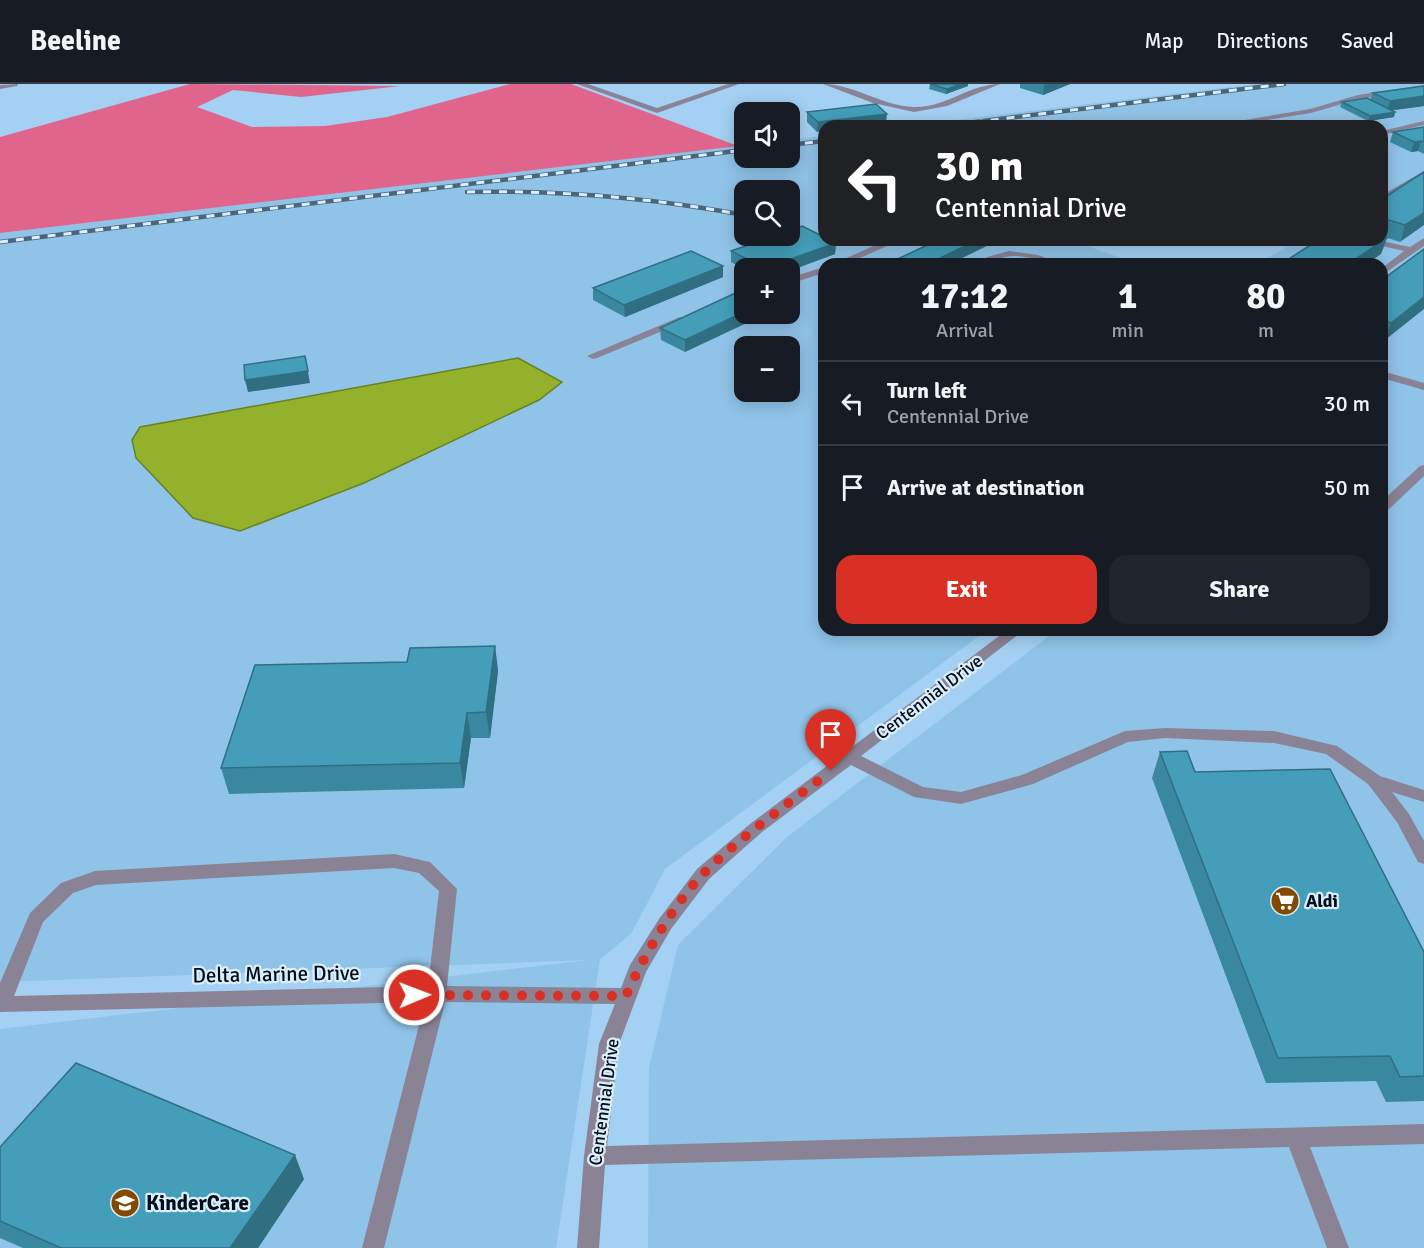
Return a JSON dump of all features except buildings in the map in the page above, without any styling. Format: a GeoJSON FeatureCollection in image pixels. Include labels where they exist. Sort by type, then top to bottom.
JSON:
{"type":"FeatureCollection","features":[{"type":"Feature","properties":{"kind":"street"},"geometry":{"type":"LineString","coordinates":[[0,87],[14,84]]}},
{"type":"Feature","properties":{"kind":"street"},"geometry":{"type":"LineString","coordinates":[[581,84],[657,111],[735,84]]}},
{"type":"Feature","properties":{"kind":"street"},"geometry":{"type":"LineString","coordinates":[[827,84],[899,107],[926,108],[950,102],[996,84]]}},
{"type":"Feature","properties":{"kind":"street"},"geometry":{"type":"LineString","coordinates":[[1252,120],[1311,111],[1358,97],[1424,87]]}},
{"type":"Feature","properties":{"kind":"street"},"geometry":{"type":"LineString","coordinates":[[1388,132],[1424,123]]}},
{"type":"Feature","properties":{"kind":"street"},"geometry":{"type":"LineString","coordinates":[[1388,195],[1424,174]]}},
{"type":"Feature","properties":{"kind":"street"},"geometry":{"type":"LineString","coordinates":[[1388,267],[1424,241]]}},
{"type":"Feature","properties":{"kind":"street"},"geometry":{"type":"LineString","coordinates":[[1388,245],[1411,250]]}},
{"type":"Feature","properties":{"kind":"street"},"geometry":{"type":"LineString","coordinates":[[852,258],[881,246]]}},
{"type":"Feature","properties":{"kind":"street"},"geometry":{"type":"LineString","coordinates":[[990,258],[998,254],[1012,252],[1039,258]]}},
{"type":"Feature","properties":{"kind":"street"},"geometry":{"type":"LineString","coordinates":[[800,278],[818,272]]}},
{"type":"Feature","properties":{"kind":"street"},"geometry":{"type":"LineString","coordinates":[[593,356],[688,316]]}},
{"type":"Feature","properties":{"kind":"street"},"geometry":{"type":"LineString","coordinates":[[1388,376],[1424,387]]}},
{"type":"Feature","properties":{"kind":"street"},"geometry":{"type":"LineString","coordinates":[[1388,502],[1424,469]]}},
{"type":"Feature","properties":{"kind":"street","name":"Centennial Drive"},"geometry":{"type":"LineString","coordinates":[[588,1248],[595,1156],[609,1044],[637,970],[665,924],[703,874],[756,828],[1009,636]]}},
{"type":"Feature","properties":{"kind":"street"},"geometry":{"type":"LineString","coordinates":[[849,757],[920,793],[962,798],[1027,780],[1125,737],[1165,733],[1274,737],[1331,750],[1374,780],[1424,796]]}},
{"type":"Feature","properties":{"kind":"street"},"geometry":{"type":"LineString","coordinates":[[1374,780],[1402,818],[1424,857]]}},
{"type":"Feature","properties":{"kind":"street"},"geometry":{"type":"LineString","coordinates":[[1,1004],[36,918],[67,888],[95,878],[394,861],[424,867],[448,889],[437,994],[373,1248]]}},
{"type":"Feature","properties":{"kind":"street","name":"Delta Marine Drive"},"geometry":{"type":"LineString","coordinates":[[1,1004],[437,994],[626,996]]}},
{"type":"Feature","properties":{"kind":"street"},"geometry":{"type":"LineString","coordinates":[[595,1156],[1424,1134]]}},
{"type":"Feature","properties":{"kind":"street"},"geometry":{"type":"LineString","coordinates":[[1296,1137],[1338,1248]]}},
{"type":"Feature","properties":{"kind":"shaded area"},"geometry":{"type":"Polygon","coordinates":[[[190,84],[400,86],[301,97],[233,90],[197,107],[252,127],[325,126],[387,117],[510,84],[571,84],[734,145],[734,146],[0,233],[0,137],[190,84]]]}},
{"type":"Feature","properties":{"kind":"shaded area"},"geometry":{"type":"Polygon","coordinates":[[[1257,84],[1424,84],[1424,1248],[648,1248],[649,1068],[678,945],[787,837],[1049,636],[1388,636],[1388,258],[1267,258],[1289,246],[1388,246],[1388,120],[956,120],[1257,84]]]}},
{"type":"Feature","properties":{"kind":"shaded area"},"geometry":{"type":"Polygon","coordinates":[[[818,137],[818,246],[1088,246],[1120,258],[818,258],[818,636],[979,636],[665,869],[631,934],[600,959],[556,1248],[0,1248],[0,1029],[589,960],[0,982],[0,233],[734,146],[734,168],[800,168],[800,139],[818,137]]]}},
{"type":"Feature","properties":{"kind":"shaded area"},"geometry":{"type":"Polygon","coordinates":[[[518,358],[562,382],[539,400],[364,483],[240,531],[193,518],[136,458],[132,440],[140,427],[518,358]]]}},
{"type":"Feature","properties":{"kind":"railway"},"geometry":{"type":"LineString","coordinates":[[992,120],[1284,84]]}},
{"type":"Feature","properties":{"kind":"railway"},"geometry":{"type":"LineString","coordinates":[[800,144],[818,142]]}},
{"type":"Feature","properties":{"kind":"railway"},"geometry":{"type":"LineString","coordinates":[[0,242],[734,151]]}},
{"type":"Feature","properties":{"kind":"railway"},"geometry":{"type":"LineString","coordinates":[[467,192],[537,192],[606,196],[734,213]]}},
{"type":"Feature","properties":{"kind":"place","name":"Aldi"},"geometry":{"type":"Point","coordinates":[1285,901]}},
{"type":"Feature","properties":{"kind":"place","name":"KinderCare"},"geometry":{"type":"Point","coordinates":[125,1203]}},
{"type":"Feature","properties":{"kind":"route"},"geometry":{"type":"LineString","coordinates":[[414,995],[626,996],[637,970],[665,924],[703,874],[756,828],[831,771]]}}]}
